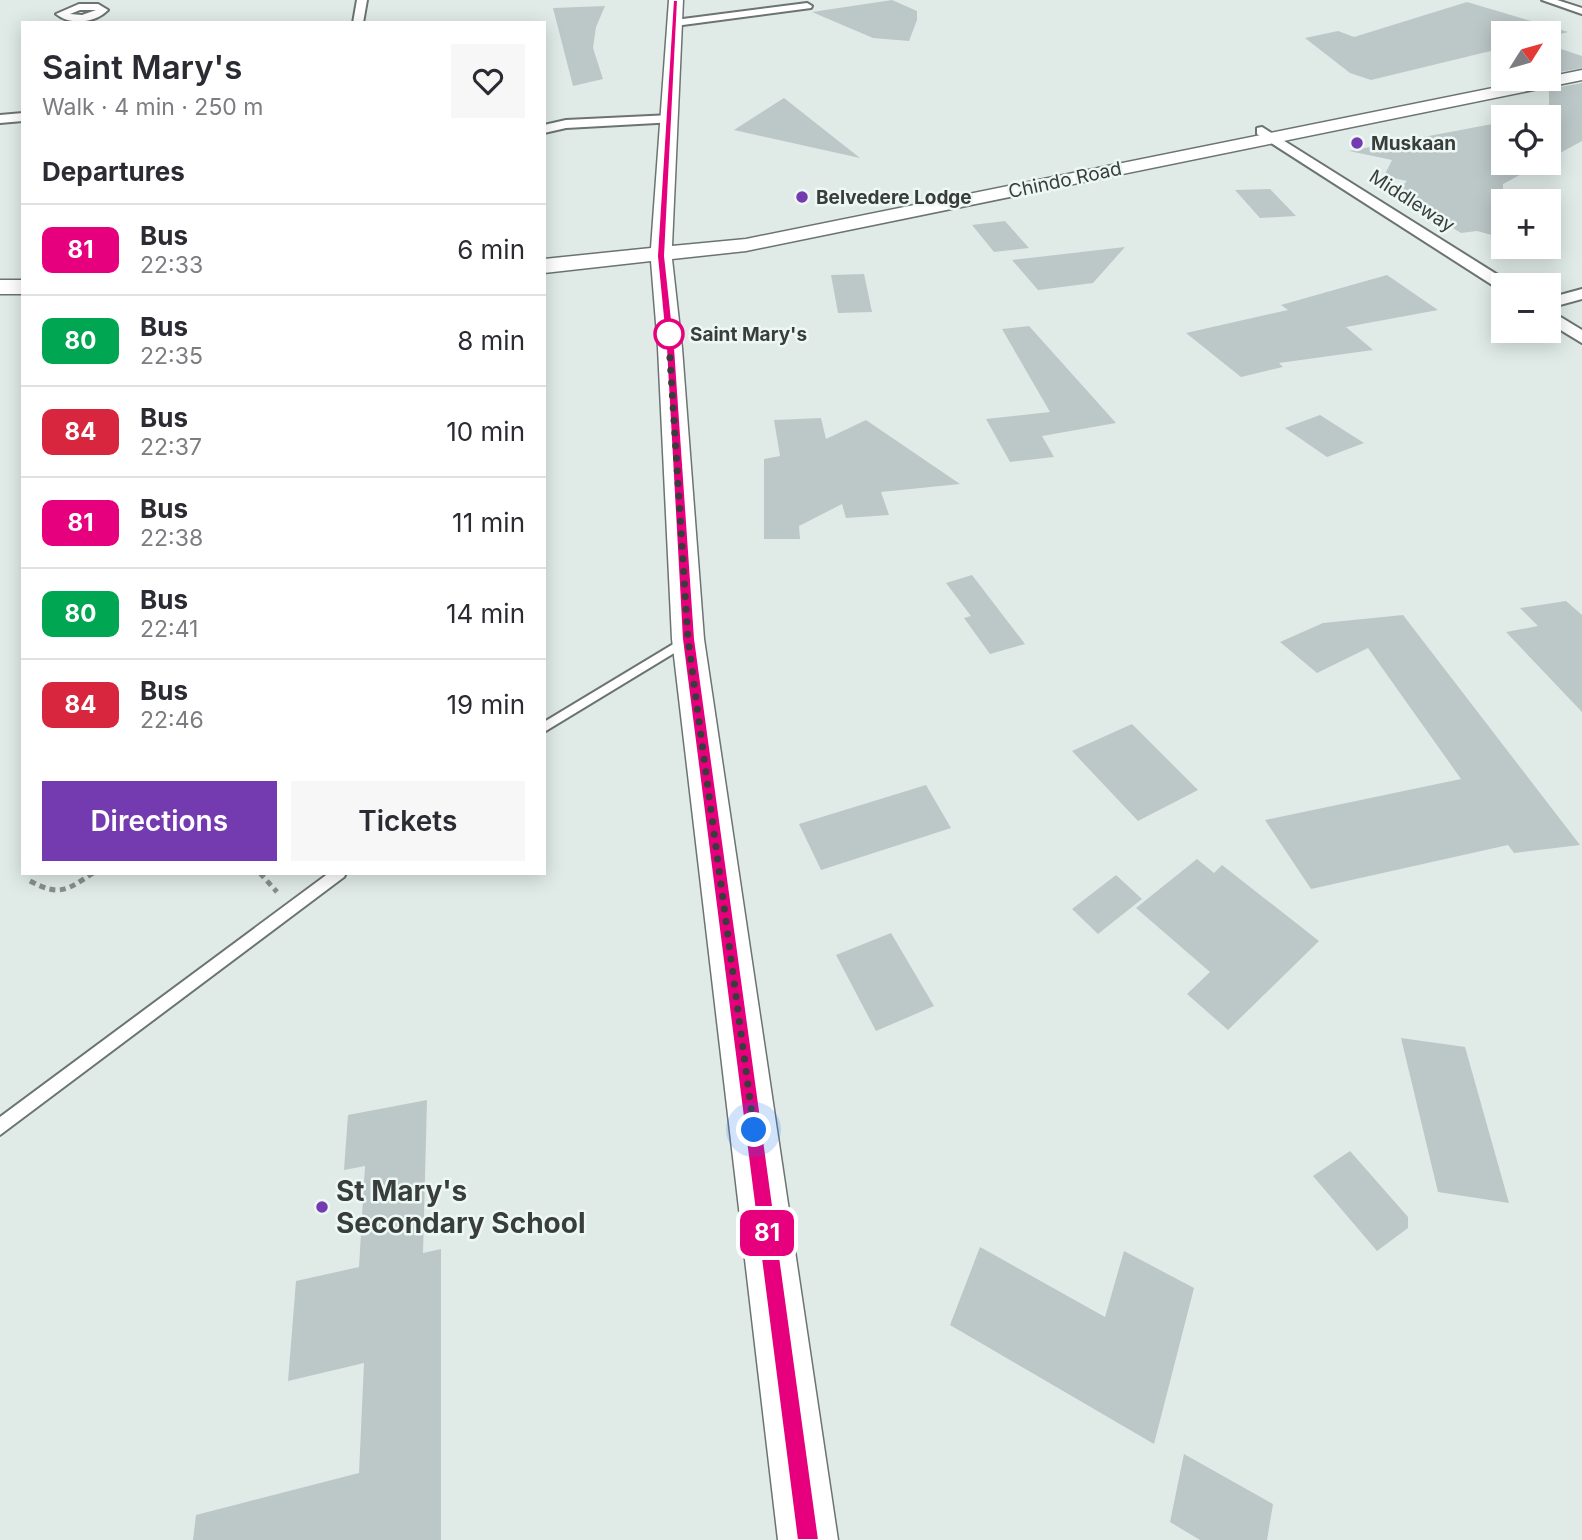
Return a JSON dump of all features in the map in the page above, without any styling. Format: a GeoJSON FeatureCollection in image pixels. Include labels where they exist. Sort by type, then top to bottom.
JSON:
{"type":"FeatureCollection","features":[{"type":"Feature","properties":{"kind":"main road"},"geometry":{"type":"LineString","coordinates":[[676,0],[669,244],[688,639],[808,1540]]}},
{"type":"Feature","properties":{"kind":"main road"},"geometry":{"type":"LineString","coordinates":[[1561,69],[1582,65]]}},
{"type":"Feature","properties":{"kind":"main road","name":"Chindo Road"},"geometry":{"type":"LineString","coordinates":[[546,266],[669,244],[720,244],[1268,134],[1582,75]]}},
{"type":"Feature","properties":{"kind":"main road","name":"Chindo Road"},"geometry":{"type":"LineString","coordinates":[[1268,134],[1491,85]]}},
{"type":"Feature","properties":{"kind":"main road"},"geometry":{"type":"LineString","coordinates":[[669,244],[672,271],[720,244]]}},
{"type":"Feature","properties":{"kind":"main road"},"geometry":{"type":"LineString","coordinates":[[603,256],[625,266],[669,244],[720,244]]}},
{"type":"Feature","properties":{"kind":"main road","name":"Chindo Road"},"geometry":{"type":"LineString","coordinates":[[546,256],[603,256]]}},
{"type":"Feature","properties":{"kind":"main road"},"geometry":{"type":"LineString","coordinates":[[0,278],[21,278]]}},
{"type":"Feature","properties":{"kind":"main road"},"geometry":{"type":"LineString","coordinates":[[0,287],[21,286]]}},
{"type":"Feature","properties":{"kind":"street"},"geometry":{"type":"LineString","coordinates":[[358,21],[362,0]]}},
{"type":"Feature","properties":{"kind":"street"},"geometry":{"type":"LineString","coordinates":[[1547,0],[1582,11]]}},
{"type":"Feature","properties":{"kind":"street"},"geometry":{"type":"LineString","coordinates":[[675,23],[807,6]]}},
{"type":"Feature","properties":{"kind":"street"},"geometry":{"type":"LineString","coordinates":[[0,119],[21,117]]}},
{"type":"Feature","properties":{"kind":"street"},"geometry":{"type":"LineString","coordinates":[[546,129],[566,124],[671,119]]}},
{"type":"Feature","properties":{"kind":"street","name":"Middleway"},"geometry":{"type":"LineString","coordinates":[[1268,134],[1491,277]]}},
{"type":"Feature","properties":{"kind":"street"},"geometry":{"type":"LineString","coordinates":[[1561,300],[1582,294]]}},
{"type":"Feature","properties":{"kind":"street"},"geometry":{"type":"LineString","coordinates":[[1561,323],[1582,338]]}},
{"type":"Feature","properties":{"kind":"lane"},"geometry":{"type":"LineString","coordinates":[[546,728],[688,639]]}},
{"type":"Feature","properties":{"kind":"lane"},"geometry":{"type":"LineString","coordinates":[[0,1127],[335,875]]}},
{"type":"Feature","properties":{"kind":"path"},"geometry":{"type":"LineString","coordinates":[[30,881],[49,892],[59,894],[90,875]]}},
{"type":"Feature","properties":{"kind":"building"},"geometry":{"type":"Polygon","coordinates":[[[892,0],[917,11],[917,20],[909,41],[873,38],[812,12],[892,0]]]}},
{"type":"Feature","properties":{"kind":"building"},"geometry":{"type":"Polygon","coordinates":[[[1467,2],[1531,21],[1491,21],[1491,51],[1371,80],[1350,73],[1305,38],[1338,31],[1354,37],[1467,2]]]}},
{"type":"Feature","properties":{"kind":"building"},"geometry":{"type":"Polygon","coordinates":[[[605,6],[596,27],[593,48],[603,79],[573,86],[553,8],[605,6]]]}},
{"type":"Feature","properties":{"kind":"building"},"geometry":{"type":"Polygon","coordinates":[[[1561,49],[1582,56],[1582,68],[1561,72],[1561,49]]]}},
{"type":"Feature","properties":{"kind":"building"},"geometry":{"type":"Polygon","coordinates":[[[1582,83],[1582,141],[1561,152],[1561,105],[1549,105],[1549,91],[1561,91],[1561,87],[1582,83]]]}},
{"type":"Feature","properties":{"kind":"building"},"geometry":{"type":"Polygon","coordinates":[[[784,98],[860,158],[734,130],[784,98]]]}},
{"type":"Feature","properties":{"kind":"building"},"geometry":{"type":"Polygon","coordinates":[[[1491,124],[1491,175],[1520,175],[1503,184],[1503,189],[1491,189],[1491,235],[1477,231],[1461,233],[1396,193],[1407,181],[1384,176],[1392,160],[1349,151],[1491,124]]]}},
{"type":"Feature","properties":{"kind":"building"},"geometry":{"type":"Polygon","coordinates":[[[1270,189],[1296,216],[1260,218],[1235,190],[1270,189]]]}},
{"type":"Feature","properties":{"kind":"building"},"geometry":{"type":"Polygon","coordinates":[[[1005,221],[1029,248],[994,252],[972,225],[1005,221]]]}},
{"type":"Feature","properties":{"kind":"building"},"geometry":{"type":"Polygon","coordinates":[[[1125,247],[1093,283],[1038,290],[1012,260],[1125,247]]]}},
{"type":"Feature","properties":{"kind":"building"},"geometry":{"type":"Polygon","coordinates":[[[864,274],[872,312],[838,313],[831,275],[864,274]]]}},
{"type":"Feature","properties":{"kind":"building"},"geometry":{"type":"Polygon","coordinates":[[[1387,275],[1438,310],[1346,327],[1373,350],[1279,363],[1283,367],[1241,377],[1186,333],[1288,310],[1281,305],[1387,275]]]}},
{"type":"Feature","properties":{"kind":"building"},"geometry":{"type":"Polygon","coordinates":[[[1029,326],[1116,423],[1042,436],[1054,457],[1010,462],[986,419],[1050,412],[1002,329],[1029,326]]]}},
{"type":"Feature","properties":{"kind":"building"},"geometry":{"type":"Polygon","coordinates":[[[1320,415],[1364,443],[1327,457],[1285,428],[1320,415]]]}},
{"type":"Feature","properties":{"kind":"building"},"geometry":{"type":"Polygon","coordinates":[[[821,418],[826,439],[866,420],[960,484],[881,492],[889,515],[846,518],[842,504],[799,526],[800,539],[764,539],[764,459],[780,456],[774,420],[821,418]]]}},
{"type":"Feature","properties":{"kind":"building"},"geometry":{"type":"Polygon","coordinates":[[[972,575],[1025,644],[990,654],[964,618],[971,616],[946,583],[972,575]]]}},
{"type":"Feature","properties":{"kind":"building"},"geometry":{"type":"Polygon","coordinates":[[[1566,601],[1582,615],[1582,712],[1506,632],[1538,626],[1520,608],[1566,601]]]}},
{"type":"Feature","properties":{"kind":"building"},"geometry":{"type":"Polygon","coordinates":[[[1403,615],[1580,845],[1514,853],[1508,845],[1311,889],[1265,820],[1461,779],[1368,648],[1317,673],[1280,642],[1323,623],[1403,615]]]}},
{"type":"Feature","properties":{"kind":"building"},"geometry":{"type":"Polygon","coordinates":[[[1132,724],[1198,790],[1138,821],[1072,751],[1132,724]]]}},
{"type":"Feature","properties":{"kind":"building"},"geometry":{"type":"Polygon","coordinates":[[[926,785],[951,828],[821,870],[799,824],[926,785]]]}},
{"type":"Feature","properties":{"kind":"building"},"geometry":{"type":"Polygon","coordinates":[[[1197,859],[1214,873],[1222,865],[1319,941],[1228,1030],[1187,994],[1210,972],[1136,908],[1197,859]]]}},
{"type":"Feature","properties":{"kind":"building"},"geometry":{"type":"Polygon","coordinates":[[[1116,875],[1142,899],[1098,934],[1072,909],[1116,875]]]}},
{"type":"Feature","properties":{"kind":"building"},"geometry":{"type":"Polygon","coordinates":[[[891,933],[934,1006],[876,1031],[836,955],[891,933]]]}},
{"type":"Feature","properties":{"kind":"building"},"geometry":{"type":"Polygon","coordinates":[[[1401,1038],[1465,1047],[1509,1203],[1438,1192],[1401,1038]]]}},
{"type":"Feature","properties":{"kind":"building"},"geometry":{"type":"Polygon","coordinates":[[[427,1100],[423,1253],[441,1249],[441,1540],[193,1540],[196,1515],[359,1473],[364,1363],[288,1381],[296,1281],[359,1267],[365,1166],[344,1170],[348,1115],[427,1100]]]}},
{"type":"Feature","properties":{"kind":"building"},"geometry":{"type":"Polygon","coordinates":[[[1350,1151],[1408,1217],[1408,1228],[1377,1251],[1313,1176],[1350,1151]]]}},
{"type":"Feature","properties":{"kind":"building"},"geometry":{"type":"Polygon","coordinates":[[[980,1247],[1105,1317],[1124,1251],[1194,1288],[1154,1444],[950,1325],[980,1247]]]}},
{"type":"Feature","properties":{"kind":"building"},"geometry":{"type":"Polygon","coordinates":[[[1184,1454],[1273,1504],[1267,1540],[1200,1540],[1170,1522],[1184,1454]]]}},
{"type":"Feature","properties":{"kind":"bus line","name":"81"},"geometry":{"type":"LineString","coordinates":[[676,0],[661,256],[670,348],[688,639],[808,1540]]}},
{"type":"Feature","properties":{"kind":"place","name":"Muskaan"},"geometry":{"type":"Point","coordinates":[1357,143]}},
{"type":"Feature","properties":{"kind":"place","name":"Belvedere Lodge"},"geometry":{"type":"Point","coordinates":[802,197]}},
{"type":"Feature","properties":{"kind":"place","name":"Saint Mary's"},"geometry":{"type":"Point","coordinates":[669,334]}},
{"type":"Feature","properties":{"kind":"place","name":"St Mary's Secondary School"},"geometry":{"type":"Point","coordinates":[322,1207]}},
{"type":"Feature","properties":{"kind":"route"},"geometry":{"type":"LineString","coordinates":[[669,334],[668,327],[688,639],[754,1130]]}}]}
